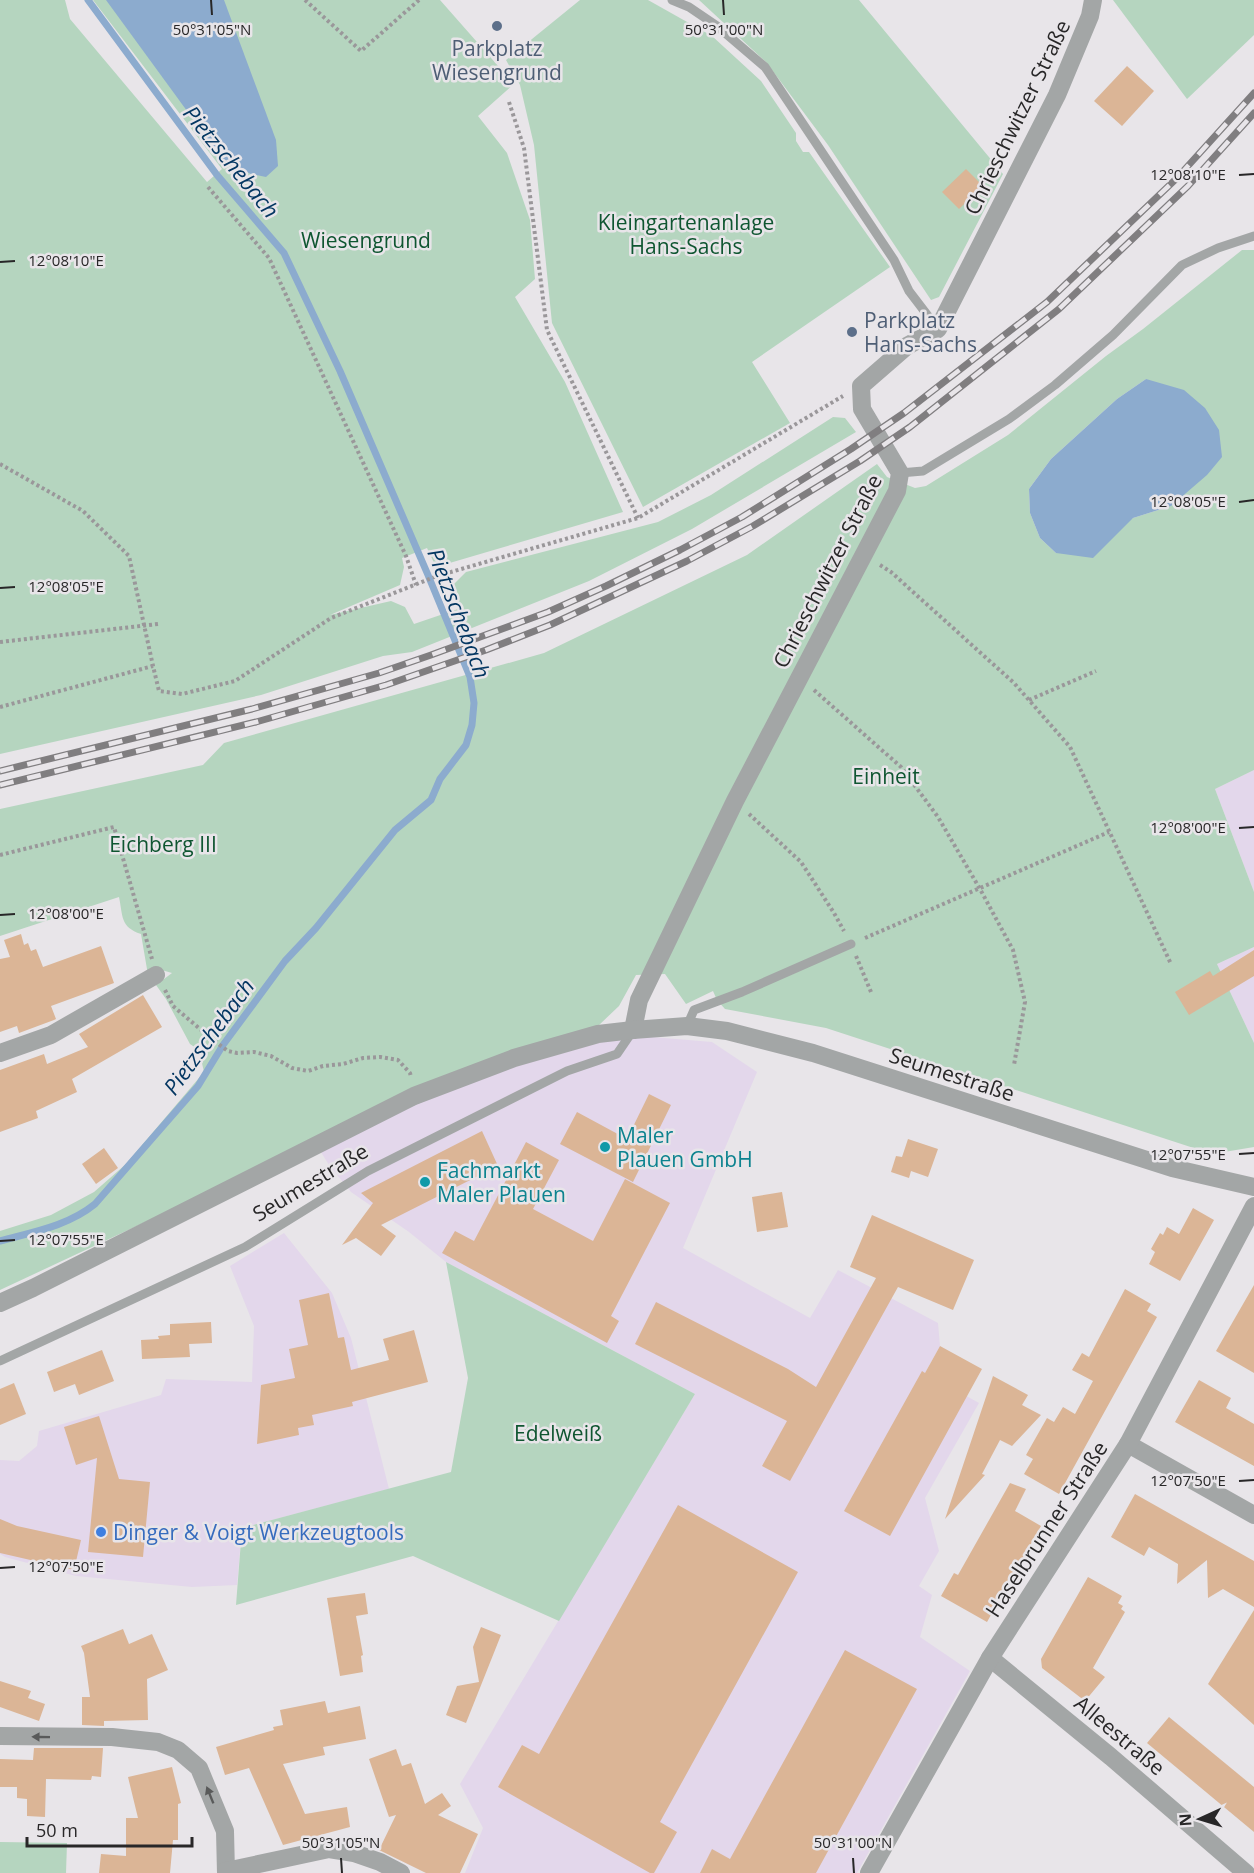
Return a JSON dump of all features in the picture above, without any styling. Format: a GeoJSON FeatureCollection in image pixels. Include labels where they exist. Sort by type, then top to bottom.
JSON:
{"type":"FeatureCollection","features":[{"type":"Feature","properties":{"kind":"street","name":"Chrieschwitzer Straße"},"geometry":{"type":"LineString","coordinates":[[938,329],[1057,95],[1090,16],[1093,0]]}},
{"type":"Feature","properties":{"kind":"street"},"geometry":{"type":"LineString","coordinates":[[861,386],[907,346],[938,329]]}},
{"type":"Feature","properties":{"kind":"street","name":"Chrieschwitzer Straße"},"geometry":{"type":"LineString","coordinates":[[633,1030],[639,1000],[735,801],[897,491],[900,473],[862,409],[861,386]]}},
{"type":"Feature","properties":{"kind":"street"},"geometry":{"type":"LineString","coordinates":[[0,1053],[51,1035],[156,975]]}},
{"type":"Feature","properties":{"kind":"street","name":"Seumestraße"},"geometry":{"type":"LineString","coordinates":[[0,1303],[414,1096],[514,1058],[598,1034],[633,1030],[687,1026],[727,1030],[813,1053],[1172,1167],[1254,1187]]}},
{"type":"Feature","properties":{"kind":"street","name":"Haselbrunner Straße"},"geometry":{"type":"LineString","coordinates":[[869,1873],[990,1658],[1128,1444],[1254,1206]]}},
{"type":"Feature","properties":{"kind":"street"},"geometry":{"type":"LineString","coordinates":[[1128,1444],[1254,1515]]}},
{"type":"Feature","properties":{"kind":"street","name":"Alleestraße"},"geometry":{"type":"LineString","coordinates":[[990,1658],[1111,1756],[1246,1873]]}},
{"type":"Feature","properties":{"kind":"street"},"geometry":{"type":"LineString","coordinates":[[0,1736],[112,1737],[158,1742],[177,1750],[199,1768],[225,1831],[226,1872],[329,1849],[354,1853],[401,1873]]}},
{"type":"Feature","properties":{"kind":"lane"},"geometry":{"type":"LineString","coordinates":[[672,0],[689,7],[717,26],[765,67],[894,260],[909,291],[938,329]]}},
{"type":"Feature","properties":{"kind":"lane"},"geometry":{"type":"LineString","coordinates":[[900,473],[923,471],[1009,419],[1055,385],[1113,336],[1182,265],[1218,248],[1254,236]]}},
{"type":"Feature","properties":{"kind":"lane"},"geometry":{"type":"LineString","coordinates":[[687,1026],[694,1010],[742,992],[851,944]]}},
{"type":"Feature","properties":{"kind":"lane","name":"Seumestraße"},"geometry":{"type":"LineString","coordinates":[[0,1360],[245,1247],[368,1171],[567,1071],[617,1054],[633,1030]]}},
{"type":"Feature","properties":{"kind":"path"},"geometry":{"type":"LineString","coordinates":[[305,0],[361,51],[419,0]]}},
{"type":"Feature","properties":{"kind":"path"},"geometry":{"type":"LineString","coordinates":[[509,102],[524,148],[548,330],[638,518]]}},
{"type":"Feature","properties":{"kind":"path"},"geometry":{"type":"LineString","coordinates":[[208,187],[269,258],[406,556],[416,585]]}},
{"type":"Feature","properties":{"kind":"path"},"geometry":{"type":"LineString","coordinates":[[0,464],[83,511],[129,556],[159,691],[182,694],[235,681],[331,618],[437,576],[638,518],[861,386]]}},
{"type":"Feature","properties":{"kind":"path"},"geometry":{"type":"LineString","coordinates":[[864,555],[891,572],[1014,683],[1070,747],[1171,964]]}},
{"type":"Feature","properties":{"kind":"path"},"geometry":{"type":"LineString","coordinates":[[0,642],[159,624]]}},
{"type":"Feature","properties":{"kind":"path"},"geometry":{"type":"LineString","coordinates":[[0,707],[153,666]]}},
{"type":"Feature","properties":{"kind":"path"},"geometry":{"type":"LineString","coordinates":[[1029,700],[1096,671]]}},
{"type":"Feature","properties":{"kind":"path"},"geometry":{"type":"LineString","coordinates":[[799,678],[901,767],[938,817],[980,888],[1013,950],[1025,1002],[1014,1065]]}},
{"type":"Feature","properties":{"kind":"path"},"geometry":{"type":"LineString","coordinates":[[735,801],[801,862],[851,944],[871,992]]}},
{"type":"Feature","properties":{"kind":"path"},"geometry":{"type":"LineString","coordinates":[[0,855],[114,827],[156,975],[173,1006],[228,1051],[254,1052],[271,1056],[292,1068],[308,1071],[363,1058],[380,1057],[398,1060],[410,1073],[414,1096]]}},
{"type":"Feature","properties":{"kind":"path"},"geometry":{"type":"LineString","coordinates":[[851,944],[1109,832]]}},
{"type":"Feature","properties":{"kind":"shaded area"},"geometry":{"type":"Polygon","coordinates":[[[1254,770],[1254,892],[1215,789],[1254,770]]]}},
{"type":"Feature","properties":{"kind":"shaded area"},"geometry":{"type":"Polygon","coordinates":[[[1254,947],[1254,1043],[1217,964],[1254,947]]]}},
{"type":"Feature","properties":{"kind":"shaded area"},"geometry":{"type":"Polygon","coordinates":[[[640,1036],[712,1042],[757,1072],[683,1248],[810,1318],[838,1270],[938,1323],[940,1346],[925,1373],[979,1403],[925,1498],[939,1551],[919,1586],[932,1595],[920,1637],[970,1671],[857,1873],[465,1873],[483,1828],[460,1784],[695,1394],[446,1262],[409,1232],[351,1192],[319,1149],[469,1079],[600,1041],[640,1036]]]}},
{"type":"Feature","properties":{"kind":"shaded area"},"geometry":{"type":"Polygon","coordinates":[[[284,1233],[332,1293],[351,1338],[389,1489],[242,1528],[237,1585],[192,1587],[76,1576],[0,1554],[0,1460],[19,1461],[37,1446],[39,1431],[161,1395],[166,1379],[252,1382],[254,1326],[230,1266],[284,1233]]]}},
{"type":"Feature","properties":{"kind":"green space","name":"Wiesengrund"},"geometry":{"type":"Polygon","coordinates":[[[0,0],[65,0],[70,19],[207,182],[222,169],[93,0],[440,0],[514,84],[478,116],[507,153],[530,220],[535,279],[515,297],[565,382],[623,512],[436,567],[427,548],[402,558],[404,567],[400,585],[330,615],[391,601],[405,607],[414,624],[458,609],[448,590],[466,572],[658,522],[711,495],[833,417],[845,418],[856,432],[692,529],[589,581],[412,652],[383,656],[261,695],[0,754],[0,0]]]}},
{"type":"Feature","properties":{"kind":"green space","name":"Kleingartenanlage Hans-Sachs"},"geometry":{"type":"Polygon","coordinates":[[[580,0],[648,0],[712,36],[761,81],[796,133],[796,141],[803,152],[809,152],[890,267],[752,362],[790,423],[643,507],[552,323],[534,145],[520,85],[506,60],[580,0]]]}},
{"type":"Feature","properties":{"kind":"green space"},"geometry":{"type":"Polygon","coordinates":[[[699,0],[859,0],[1003,174],[939,297],[931,300],[828,145],[766,62],[699,0]]]}},
{"type":"Feature","properties":{"kind":"green space"},"geometry":{"type":"Polygon","coordinates":[[[1113,0],[1254,0],[1254,35],[1187,99],[1113,0]]]}},
{"type":"Feature","properties":{"kind":"green space"},"geometry":{"type":"Polygon","coordinates":[[[1242,250],[1254,250],[1254,770],[1215,789],[1254,892],[1254,947],[1217,964],[1254,1043],[1254,1147],[1212,1154],[826,1028],[725,1009],[713,991],[686,1004],[665,974],[636,975],[619,1006],[598,1026],[156,1217],[0,1290],[0,1231],[51,1215],[94,1192],[126,1164],[204,1072],[199,1050],[190,1044],[156,985],[172,973],[158,969],[148,975],[141,934],[126,924],[119,897],[0,936],[0,809],[203,765],[224,743],[544,653],[747,555],[877,464],[887,477],[915,488],[926,486],[1008,435],[1242,250]],[[1146,379],[1117,399],[1051,459],[1029,489],[1030,513],[1040,538],[1056,553],[1133,518],[1171,506],[1146,379]]]}},
{"type":"Feature","properties":{"kind":"green space","name":"Edelweiß"},"geometry":{"type":"Polygon","coordinates":[[[446,1262],[695,1394],[559,1621],[413,1556],[236,1605],[242,1528],[451,1472],[468,1378],[446,1262]]]}},
{"type":"Feature","properties":{"kind":"green space"},"geometry":{"type":"Polygon","coordinates":[[[0,1842],[67,1843],[66,1873],[0,1873],[0,1842]]]}},
{"type":"Feature","properties":{"kind":"water"},"geometry":{"type":"Polygon","coordinates":[[[106,0],[224,0],[276,140],[278,166],[266,177],[251,174],[225,163],[106,0]]]}},
{"type":"Feature","properties":{"kind":"water"},"geometry":{"type":"Polygon","coordinates":[[[1146,379],[1184,390],[1205,408],[1219,430],[1222,457],[1207,475],[1171,506],[1133,518],[1093,558],[1056,553],[1040,538],[1030,513],[1029,489],[1051,459],[1117,399],[1146,379]]]}},
{"type":"Feature","properties":{"kind":"building"},"geometry":{"type":"Polygon","coordinates":[[[1127,66],[1154,91],[1122,126],[1094,101],[1127,66]]]}},
{"type":"Feature","properties":{"kind":"building"},"geometry":{"type":"Polygon","coordinates":[[[966,169],[983,186],[959,209],[942,192],[966,169]]]}},
{"type":"Feature","properties":{"kind":"building"},"geometry":{"type":"Polygon","coordinates":[[[21,934],[24,945],[28,943],[31,951],[36,949],[43,967],[101,946],[114,983],[51,1006],[56,1019],[54,1020],[19,1033],[17,1026],[0,1032],[0,959],[10,957],[4,940],[21,934]]]}},
{"type":"Feature","properties":{"kind":"building"},"geometry":{"type":"Polygon","coordinates":[[[1254,950],[1254,976],[1189,1015],[1175,992],[1210,971],[1213,976],[1254,950]]]}},
{"type":"Feature","properties":{"kind":"building"},"geometry":{"type":"Polygon","coordinates":[[[143,995],[162,1027],[72,1079],[77,1092],[36,1111],[38,1118],[0,1132],[0,1070],[44,1054],[47,1064],[88,1047],[79,1034],[143,995]]]}},
{"type":"Feature","properties":{"kind":"building","name":"Maler Plauen GmbH"},"geometry":{"type":"Polygon","coordinates":[[[649,1094],[671,1105],[633,1182],[560,1144],[577,1112],[627,1139],[649,1094]]]}},
{"type":"Feature","properties":{"kind":"building","name":"Fachmarkt Maler Plauen"},"geometry":{"type":"Polygon","coordinates":[[[482,1131],[498,1166],[381,1225],[396,1236],[381,1256],[356,1238],[342,1245],[373,1203],[361,1193],[482,1131]]]}},
{"type":"Feature","properties":{"kind":"building"},"geometry":{"type":"Polygon","coordinates":[[[908,1139],[938,1149],[928,1177],[911,1171],[909,1178],[891,1172],[896,1156],[902,1157],[908,1139]]]}},
{"type":"Feature","properties":{"kind":"building"},"geometry":{"type":"Polygon","coordinates":[[[526,1142],[559,1160],[533,1209],[593,1241],[625,1179],[670,1203],[611,1316],[619,1321],[607,1343],[442,1253],[455,1231],[474,1241],[526,1142]]]}},
{"type":"Feature","properties":{"kind":"building"},"geometry":{"type":"Polygon","coordinates":[[[104,1148],[118,1168],[96,1184],[82,1164],[104,1148]]]}},
{"type":"Feature","properties":{"kind":"building"},"geometry":{"type":"Polygon","coordinates":[[[782,1192],[788,1227],[757,1232],[752,1197],[782,1192]]]}},
{"type":"Feature","properties":{"kind":"building"},"geometry":{"type":"Polygon","coordinates":[[[1193,1208],[1214,1220],[1180,1281],[1149,1264],[1155,1252],[1151,1249],[1160,1233],[1163,1235],[1167,1227],[1179,1234],[1193,1208]]]}},
{"type":"Feature","properties":{"kind":"building"},"geometry":{"type":"Polygon","coordinates":[[[872,1215],[974,1260],[953,1310],[898,1287],[790,1481],[762,1466],[787,1421],[635,1344],[656,1302],[788,1369],[816,1387],[876,1278],[850,1267],[872,1215]]]}},
{"type":"Feature","properties":{"kind":"building"},"geometry":{"type":"Polygon","coordinates":[[[1254,1285],[1254,1373],[1216,1351],[1254,1285]]]}},
{"type":"Feature","properties":{"kind":"building"},"geometry":{"type":"Polygon","coordinates":[[[1125,1289],[1151,1304],[1147,1311],[1157,1317],[1059,1494],[1024,1474],[1033,1459],[1026,1455],[1047,1418],[1054,1422],[1063,1407],[1075,1414],[1093,1381],[1072,1370],[1082,1353],[1089,1357],[1125,1289]]]}},
{"type":"Feature","properties":{"kind":"building"},"geometry":{"type":"Polygon","coordinates":[[[329,1293],[338,1338],[344,1337],[351,1370],[389,1360],[383,1339],[414,1330],[428,1382],[352,1402],[353,1406],[312,1415],[314,1425],[298,1428],[299,1435],[257,1444],[261,1385],[295,1378],[289,1349],[308,1345],[299,1300],[329,1293]]]}},
{"type":"Feature","properties":{"kind":"building"},"geometry":{"type":"Polygon","coordinates":[[[211,1322],[212,1343],[189,1344],[190,1357],[142,1359],[141,1340],[159,1339],[158,1336],[170,1335],[170,1324],[211,1322]]]}},
{"type":"Feature","properties":{"kind":"building"},"geometry":{"type":"Polygon","coordinates":[[[940,1346],[982,1369],[890,1536],[844,1511],[922,1371],[925,1373],[940,1346]]]}},
{"type":"Feature","properties":{"kind":"building"},"geometry":{"type":"Polygon","coordinates":[[[102,1350],[114,1381],[79,1395],[75,1384],[54,1392],[47,1372],[102,1350]]]}},
{"type":"Feature","properties":{"kind":"building"},"geometry":{"type":"Polygon","coordinates":[[[993,1376],[1028,1395],[1022,1405],[1041,1415],[1012,1446],[1000,1440],[982,1474],[985,1475],[945,1519],[993,1376]]]}},
{"type":"Feature","properties":{"kind":"building"},"geometry":{"type":"Polygon","coordinates":[[[1199,1380],[1231,1398],[1226,1408],[1254,1424],[1254,1466],[1175,1422],[1199,1380]]]}},
{"type":"Feature","properties":{"kind":"building"},"geometry":{"type":"Polygon","coordinates":[[[14,1383],[26,1414],[0,1425],[0,1389],[14,1383]]]}},
{"type":"Feature","properties":{"kind":"building"},"geometry":{"type":"Polygon","coordinates":[[[99,1416],[119,1479],[150,1482],[143,1557],[88,1552],[97,1458],[76,1465],[64,1427],[99,1416]]]}},
{"type":"Feature","properties":{"kind":"building"},"geometry":{"type":"Polygon","coordinates":[[[1010,1483],[1026,1489],[1015,1511],[1041,1526],[987,1622],[941,1596],[954,1573],[958,1575],[1010,1483]]]}},
{"type":"Feature","properties":{"kind":"building"},"geometry":{"type":"Polygon","coordinates":[[[1135,1494],[1254,1561],[1254,1607],[1223,1589],[1208,1598],[1207,1560],[1177,1584],[1178,1564],[1149,1547],[1144,1556],[1111,1537],[1135,1494]]]}},
{"type":"Feature","properties":{"kind":"building"},"geometry":{"type":"Polygon","coordinates":[[[678,1505],[798,1572],[660,1822],[677,1832],[654,1873],[650,1873],[498,1787],[522,1745],[539,1754],[678,1505]]]}},
{"type":"Feature","properties":{"kind":"building"},"geometry":{"type":"Polygon","coordinates":[[[0,1519],[17,1526],[81,1540],[74,1570],[0,1553],[0,1519]]]}},
{"type":"Feature","properties":{"kind":"building"},"geometry":{"type":"Polygon","coordinates":[[[1088,1577],[1122,1596],[1118,1603],[1123,1606],[1121,1609],[1125,1612],[1093,1668],[1105,1677],[1085,1701],[1042,1668],[1041,1659],[1088,1577]]]}},
{"type":"Feature","properties":{"kind":"building"},"geometry":{"type":"Polygon","coordinates":[[[365,1593],[368,1614],[356,1616],[363,1655],[361,1656],[363,1672],[340,1676],[327,1598],[365,1593]]]}},
{"type":"Feature","properties":{"kind":"building"},"geometry":{"type":"Polygon","coordinates":[[[1254,1610],[1254,1725],[1208,1684],[1254,1610]]]}},
{"type":"Feature","properties":{"kind":"building"},"geometry":{"type":"Polygon","coordinates":[[[481,1627],[501,1635],[466,1723],[446,1715],[457,1686],[479,1682],[473,1647],[481,1627]]]}},
{"type":"Feature","properties":{"kind":"building"},"geometry":{"type":"Polygon","coordinates":[[[123,1629],[129,1644],[152,1634],[168,1670],[147,1679],[148,1720],[104,1721],[104,1726],[82,1725],[82,1697],[90,1697],[81,1646],[123,1629]]]}},
{"type":"Feature","properties":{"kind":"building"},"geometry":{"type":"Polygon","coordinates":[[[845,1650],[917,1689],[816,1873],[700,1873],[712,1849],[730,1859],[845,1650]]]}},
{"type":"Feature","properties":{"kind":"building"},"geometry":{"type":"Polygon","coordinates":[[[0,1681],[31,1691],[28,1698],[45,1704],[39,1721],[0,1707],[0,1681]]]}},
{"type":"Feature","properties":{"kind":"building"},"geometry":{"type":"Polygon","coordinates":[[[325,1701],[328,1713],[360,1706],[366,1739],[323,1747],[325,1755],[283,1764],[305,1814],[347,1807],[350,1827],[283,1845],[249,1768],[225,1775],[216,1747],[274,1730],[273,1727],[283,1725],[280,1710],[325,1701]]]}},
{"type":"Feature","properties":{"kind":"building"},"geometry":{"type":"Polygon","coordinates":[[[1169,1717],[1254,1787],[1254,1832],[1147,1743],[1169,1717]]]}},
{"type":"Feature","properties":{"kind":"building"},"geometry":{"type":"Polygon","coordinates":[[[34,1748],[103,1748],[101,1777],[92,1776],[91,1780],[46,1779],[45,1817],[27,1816],[27,1799],[17,1798],[17,1787],[0,1787],[0,1759],[33,1760],[34,1748]]]}},
{"type":"Feature","properties":{"kind":"building"},"geometry":{"type":"Polygon","coordinates":[[[396,1749],[402,1766],[411,1763],[425,1804],[442,1793],[451,1806],[438,1815],[478,1834],[460,1873],[426,1873],[379,1850],[396,1815],[389,1817],[369,1759],[396,1749]]]}},
{"type":"Feature","properties":{"kind":"building"},"geometry":{"type":"Polygon","coordinates":[[[172,1767],[181,1803],[178,1804],[178,1840],[173,1840],[170,1873],[99,1873],[101,1854],[126,1856],[126,1818],[138,1818],[128,1777],[172,1767]]]}},
{"type":"Feature","properties":{"kind":"waterway","name":"Pietzschebach"},"geometry":{"type":"LineString","coordinates":[[0,1241],[62,1223],[85,1212],[95,1204],[198,1086],[223,1045],[285,961],[316,928],[395,830],[431,800],[440,779],[466,745],[472,725],[474,703],[470,677],[428,575],[340,371],[284,253],[217,175],[88,0]]}},
{"type":"Feature","properties":{"kind":"railway"},"geometry":{"type":"LineString","coordinates":[[0,771],[252,709],[379,673],[548,612],[680,550],[742,517],[904,413],[1047,302],[1177,178],[1254,93]]}},
{"type":"Feature","properties":{"kind":"railway"},"geometry":{"type":"LineString","coordinates":[[0,785],[256,722],[386,685],[550,625],[687,561],[753,526],[860,461],[910,427],[1059,309],[1188,186],[1254,113]]}},
{"type":"Feature","properties":{"kind":"place","name":"Parkplatz Wiesengrund"},"geometry":{"type":"Point","coordinates":[497,26]}},
{"type":"Feature","properties":{"kind":"place","name":"Parkplatz Hans-Sachs"},"geometry":{"type":"Point","coordinates":[852,332]}},
{"type":"Feature","properties":{"kind":"place","name":"Maler Plauen GmbH"},"geometry":{"type":"Point","coordinates":[605,1147]}},
{"type":"Feature","properties":{"kind":"place","name":"Fachmarkt Maler Plauen"},"geometry":{"type":"Point","coordinates":[425,1182]}},
{"type":"Feature","properties":{"kind":"place","name":"Dinger & Voigt Werkzeugtools"},"geometry":{"type":"Point","coordinates":[101,1532]}},
{"type":"Feature","properties":{"kind":"park label","name":"Einheit"},"geometry":{"type":"Point","coordinates":[886,776]}},
{"type":"Feature","properties":{"kind":"park label","name":"Eichberg III"},"geometry":{"type":"Point","coordinates":[163,844]}}]}
